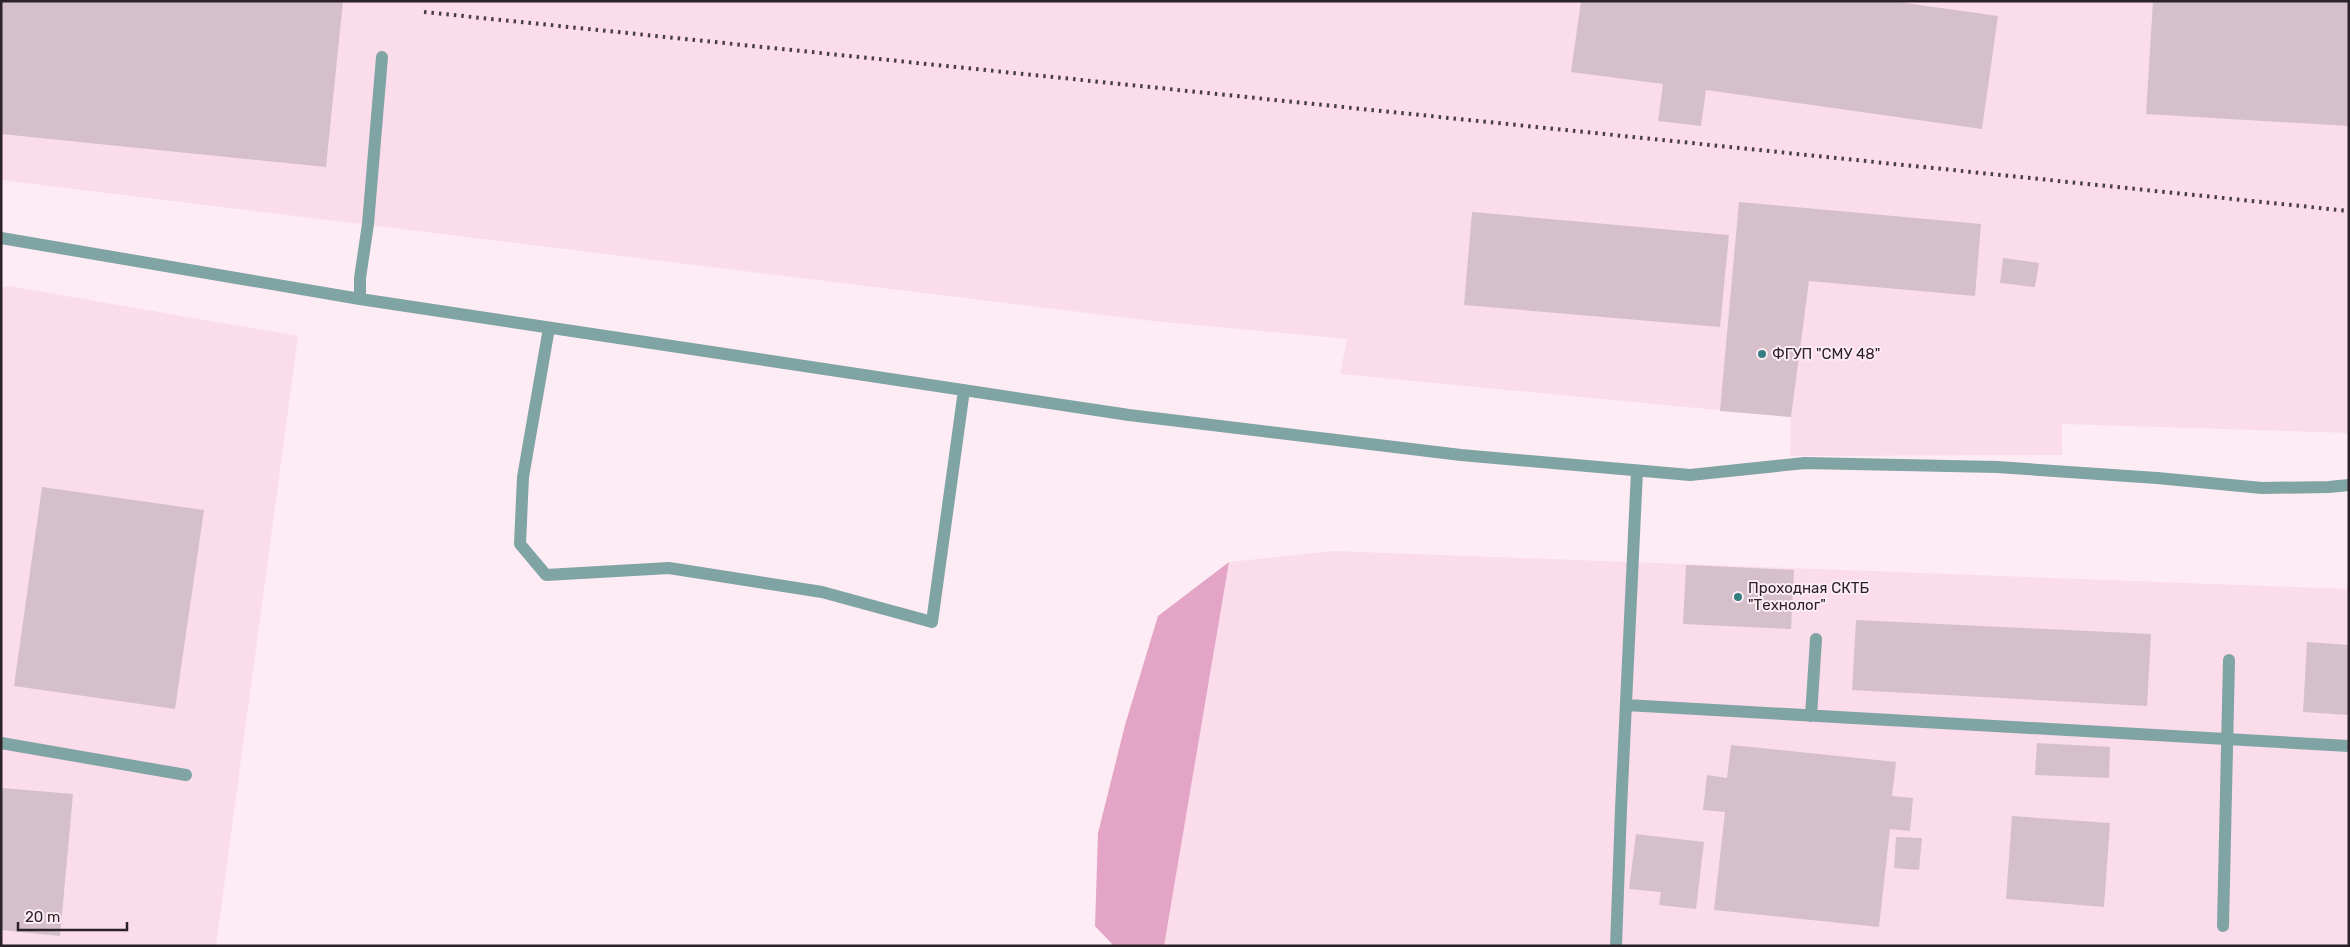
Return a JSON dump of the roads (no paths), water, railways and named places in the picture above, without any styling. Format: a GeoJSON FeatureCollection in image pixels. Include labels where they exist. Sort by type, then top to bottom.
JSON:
{"type":"FeatureCollection","features":[{"type":"Feature","properties":{"kind":"street"},"geometry":{"type":"LineString","coordinates":[[360,299],[360,278],[368,224],[382,57]]}},
{"type":"Feature","properties":{"kind":"street"},"geometry":{"type":"LineString","coordinates":[[1,238],[360,299],[1129,415],[1451,454],[1690,475],[1805,463],[1824,463],[1997,467],[2157,478],[2262,488],[2349,485]]}},
{"type":"Feature","properties":{"kind":"street"},"geometry":{"type":"LineString","coordinates":[[549,328],[523,477],[520,544],[546,575],[669,568],[822,592],[932,622],[964,390]]}},
{"type":"Feature","properties":{"kind":"street"},"geometry":{"type":"LineString","coordinates":[[1616,946],[1638,471]]}},
{"type":"Feature","properties":{"kind":"street"},"geometry":{"type":"LineString","coordinates":[[1811,716],[1816,639]]}},
{"type":"Feature","properties":{"kind":"street"},"geometry":{"type":"LineString","coordinates":[[2223,926],[2229,660]]}},
{"type":"Feature","properties":{"kind":"street"},"geometry":{"type":"LineString","coordinates":[[1626,706],[2349,746]]}},
{"type":"Feature","properties":{"kind":"street"},"geometry":{"type":"LineString","coordinates":[[1,743],[186,775]]}},
{"type":"Feature","properties":{"kind":"railway"},"geometry":{"type":"LineString","coordinates":[[424,12],[2349,211]]}},
{"type":"Feature","properties":{"kind":"place","name":"ФГУП \"СМУ 48\""},"geometry":{"type":"Point","coordinates":[1762,354]}},
{"type":"Feature","properties":{"kind":"place","name":"Проходная СКТБ \"Технолог\""},"geometry":{"type":"Point","coordinates":[1738,597]}}]}
